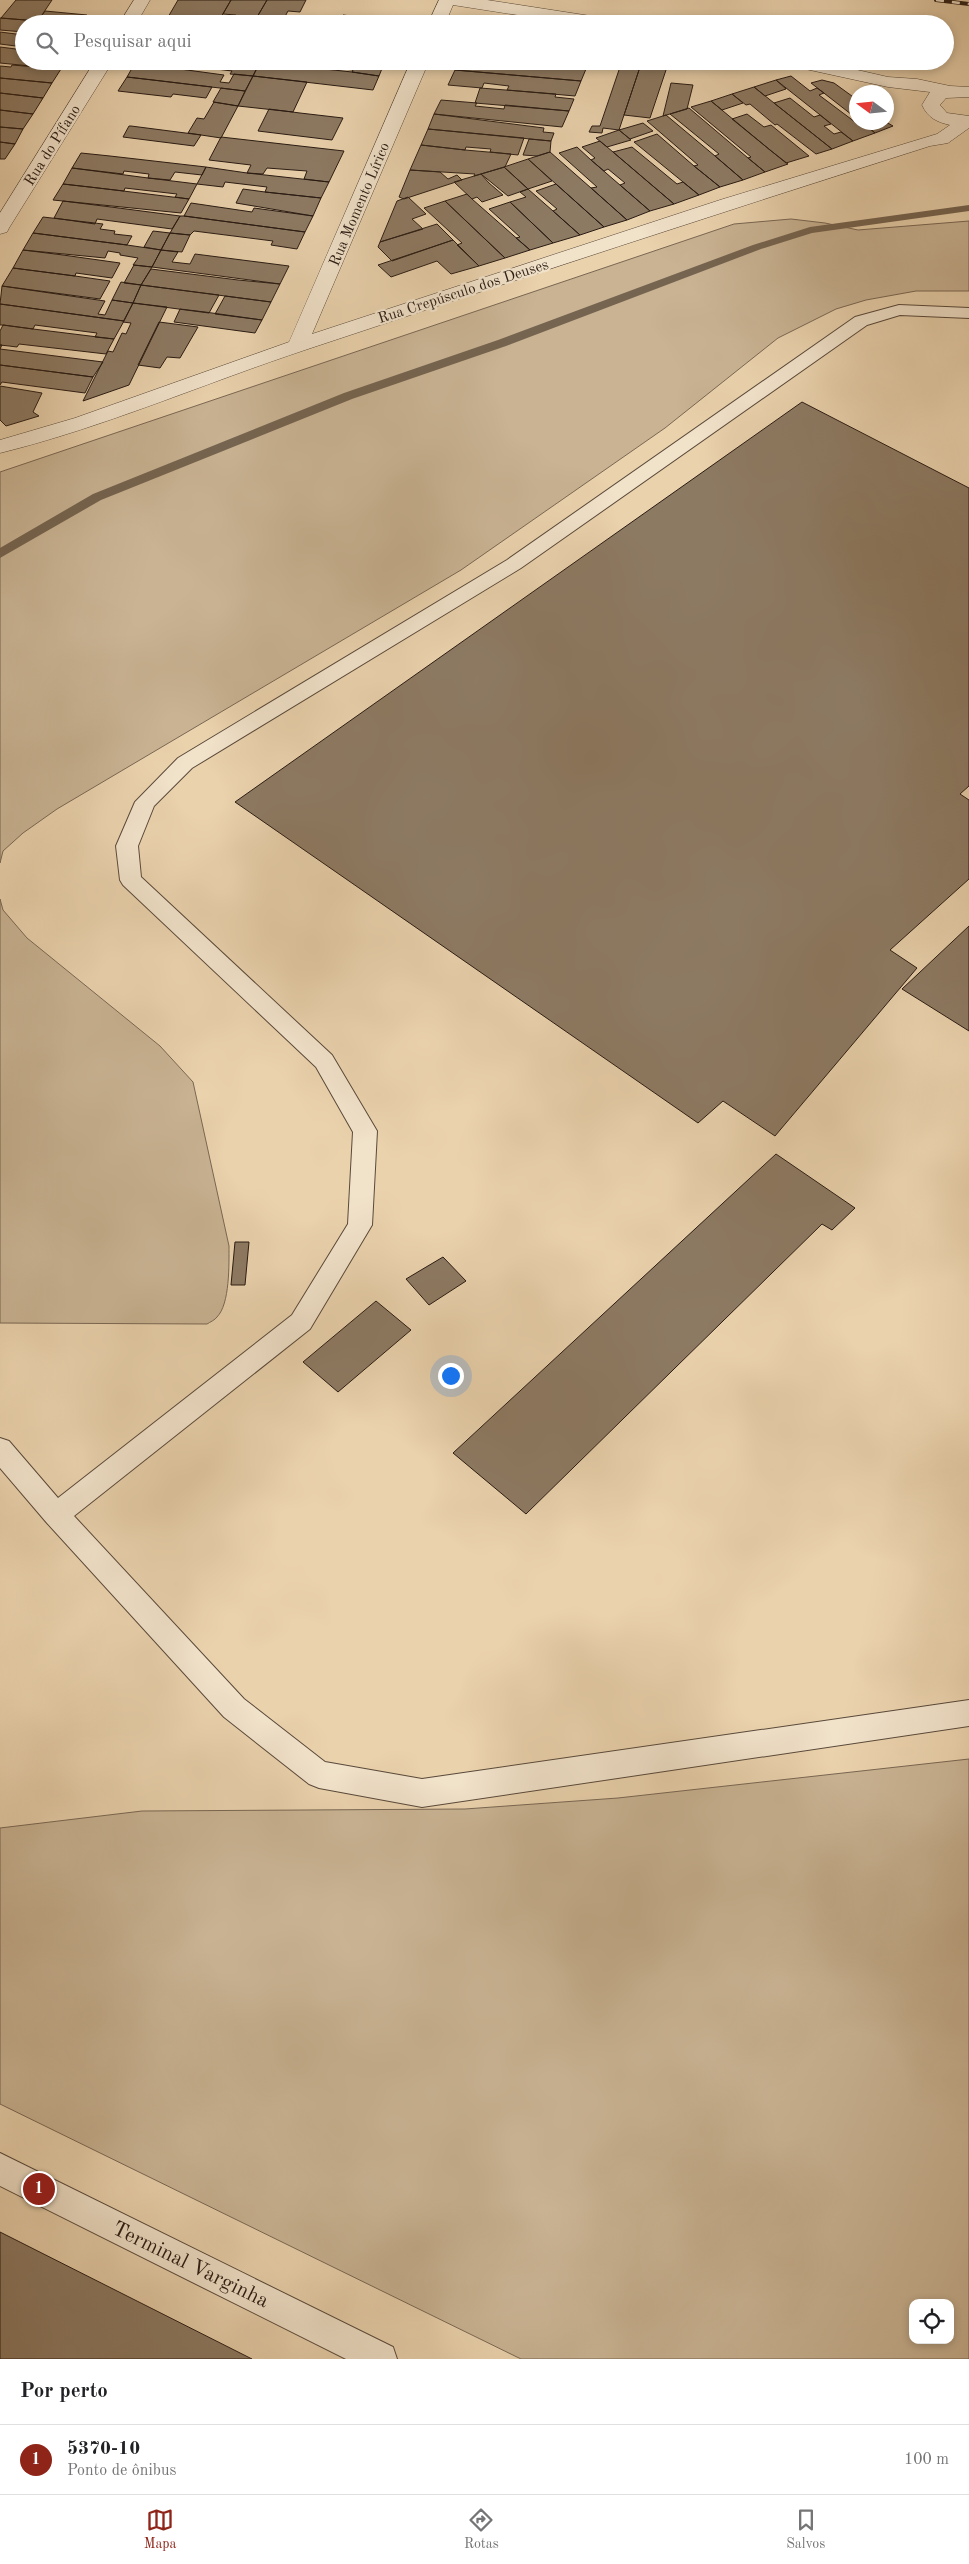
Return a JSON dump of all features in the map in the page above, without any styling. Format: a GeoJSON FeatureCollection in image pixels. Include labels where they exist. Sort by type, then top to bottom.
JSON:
{"type":"FeatureCollection","features":[{"type":"Feature","properties":{"kind":"street"},"geometry":{"type":"LineString","coordinates":[[133,15],[142,0]]}},
{"type":"Feature","properties":{"kind":"street"},"geometry":{"type":"LineString","coordinates":[[440,15],[447,0]]}},
{"type":"Feature","properties":{"kind":"street"},"geometry":{"type":"LineString","coordinates":[[454,0],[552,15]]}},
{"type":"Feature","properties":{"kind":"street","name":"Rua do Pífano"},"geometry":{"type":"LineString","coordinates":[[0,228],[98,70]]}},
{"type":"Feature","properties":{"kind":"street","name":"Rua Momento Lírico"},"geometry":{"type":"LineString","coordinates":[[297,346],[416,70]]}},
{"type":"Feature","properties":{"kind":"street"},"geometry":{"type":"LineString","coordinates":[[834,70],[888,82],[899,89],[939,95],[969,92]]}},
{"type":"Feature","properties":{"kind":"street"},"geometry":{"type":"LineString","coordinates":[[939,95],[929,105],[932,111],[939,116],[967,121]]}},
{"type":"Feature","properties":{"kind":"street"},"geometry":{"type":"LineString","coordinates":[[928,141],[929,132],[939,116]]}},
{"type":"Feature","properties":{"kind":"street","name":"Rua Crepúsculo dos Deuses"},"geometry":{"type":"LineString","coordinates":[[0,447],[82,422],[297,346],[727,204],[928,141],[942,139],[967,121]]}},
{"type":"Feature","properties":{"kind":"lane"},"geometry":{"type":"LineString","coordinates":[[56,1515],[301,1322],[360,1225],[365,1131],[324,1062],[131,880],[127,846],[145,802],[185,763],[514,564],[861,321],[899,310],[969,313]]}},
{"type":"Feature","properties":{"kind":"lane"},"geometry":{"type":"LineString","coordinates":[[0,1449],[56,1515],[234,1708],[319,1774],[422,1793],[969,1713]]}},
{"type":"Feature","properties":{"kind":"lane","name":"Terminal Varginha"},"geometry":{"type":"LineString","coordinates":[[0,2169],[381,2359]]}},
{"type":"Feature","properties":{"kind":"shaded area"},"geometry":{"type":"Polygon","coordinates":[[[791,219],[825,223],[858,230],[969,221],[969,291],[916,291],[866,300],[836,309],[778,338],[665,428],[461,570],[57,809],[23,833],[3,851],[0,863],[0,472],[734,224],[791,219]]]}},
{"type":"Feature","properties":{"kind":"shaded area"},"geometry":{"type":"Polygon","coordinates":[[[0,899],[3,910],[27,938],[160,1046],[193,1082],[229,1246],[227,1294],[221,1311],[216,1318],[207,1324],[0,1323],[0,899]]]}},
{"type":"Feature","properties":{"kind":"shaded area"},"geometry":{"type":"Polygon","coordinates":[[[969,1759],[969,2359],[521,2359],[0,2104],[0,1828],[142,1811],[465,1809],[618,1798],[969,1759]]]}},
{"type":"Feature","properties":{"kind":"building"},"geometry":{"type":"Polygon","coordinates":[[[16,0],[52,0],[42,15],[15,15],[15,19],[1,18],[16,0]]]}},
{"type":"Feature","properties":{"kind":"building"},"geometry":{"type":"Polygon","coordinates":[[[178,0],[231,0],[222,15],[169,15],[178,0]]]}},
{"type":"Feature","properties":{"kind":"building"},"geometry":{"type":"Polygon","coordinates":[[[231,0],[267,0],[258,15],[223,14],[231,0]]]}},
{"type":"Feature","properties":{"kind":"building"},"geometry":{"type":"Polygon","coordinates":[[[267,0],[306,0],[300,12],[288,11],[286,15],[258,15],[267,0]]]}},
{"type":"Feature","properties":{"kind":"building"},"geometry":{"type":"Polygon","coordinates":[[[45,11],[87,15],[42,15],[45,11]]]}},
{"type":"Feature","properties":{"kind":"building"},"geometry":{"type":"Polygon","coordinates":[[[0,18],[15,19],[15,31],[0,30],[0,18]]]}},
{"type":"Feature","properties":{"kind":"building"},"geometry":{"type":"Polygon","coordinates":[[[0,32],[15,34],[15,46],[0,44],[0,32]]]}},
{"type":"Feature","properties":{"kind":"building"},"geometry":{"type":"Polygon","coordinates":[[[0,47],[15,49],[15,64],[0,63],[0,47]]]}},
{"type":"Feature","properties":{"kind":"building"},"geometry":{"type":"Polygon","coordinates":[[[15,65],[15,70],[60,70],[52,83],[0,78],[0,66],[11,67],[15,65]]]}},
{"type":"Feature","properties":{"kind":"building"},"geometry":{"type":"Polygon","coordinates":[[[131,70],[187,70],[224,75],[220,82],[229,83],[234,74],[253,76],[245,91],[127,77],[131,70]]]}},
{"type":"Feature","properties":{"kind":"building"},"geometry":{"type":"Polygon","coordinates":[[[224,70],[256,70],[253,76],[230,74],[232,71],[224,70]]]}},
{"type":"Feature","properties":{"kind":"building"},"geometry":{"type":"Polygon","coordinates":[[[256,70],[334,70],[379,76],[373,90],[253,76],[256,70]]]}},
{"type":"Feature","properties":{"kind":"building"},"geometry":{"type":"Polygon","coordinates":[[[353,70],[381,70],[379,76],[352,72],[353,70]]]}},
{"type":"Feature","properties":{"kind":"building"},"geometry":{"type":"Polygon","coordinates":[[[455,70],[586,70],[581,81],[455,70]]]}},
{"type":"Feature","properties":{"kind":"building"},"geometry":{"type":"Polygon","coordinates":[[[455,70],[581,81],[575,96],[507,90],[509,86],[484,83],[482,88],[448,85],[455,70]]]}},
{"type":"Feature","properties":{"kind":"building"},"geometry":{"type":"Polygon","coordinates":[[[619,70],[639,70],[619,130],[603,128],[602,133],[589,132],[592,126],[600,126],[619,70]]]}},
{"type":"Feature","properties":{"kind":"building"},"geometry":{"type":"Polygon","coordinates":[[[639,70],[666,70],[650,118],[624,115],[639,70]]]}},
{"type":"Feature","properties":{"kind":"building"},"geometry":{"type":"Polygon","coordinates":[[[253,76],[307,82],[293,112],[238,106],[253,76]]]}},
{"type":"Feature","properties":{"kind":"building"},"geometry":{"type":"Polygon","coordinates":[[[791,76],[810,91],[817,88],[824,93],[819,95],[849,118],[849,130],[872,130],[875,133],[853,141],[776,80],[791,76]]]}},
{"type":"Feature","properties":{"kind":"building"},"geometry":{"type":"Polygon","coordinates":[[[127,77],[212,87],[206,98],[173,94],[171,97],[118,91],[127,77]]]}},
{"type":"Feature","properties":{"kind":"building"},"geometry":{"type":"Polygon","coordinates":[[[0,78],[52,83],[43,98],[0,93],[0,78]]]}},
{"type":"Feature","properties":{"kind":"building"},"geometry":{"type":"Polygon","coordinates":[[[776,80],[786,89],[765,96],[754,87],[776,80]]]}},
{"type":"Feature","properties":{"kind":"building"},"geometry":{"type":"Polygon","coordinates":[[[822,80],[834,83],[849,94],[849,113],[811,83],[822,80]]]}},
{"type":"Feature","properties":{"kind":"building"},"geometry":{"type":"Polygon","coordinates":[[[671,83],[693,85],[687,109],[663,116],[671,83]]]}},
{"type":"Feature","properties":{"kind":"building"},"geometry":{"type":"Polygon","coordinates":[[[754,87],[832,149],[816,154],[777,124],[775,125],[750,104],[746,105],[732,94],[754,87]]]}},
{"type":"Feature","properties":{"kind":"building"},"geometry":{"type":"Polygon","coordinates":[[[221,88],[245,91],[238,106],[213,102],[221,88]]]}},
{"type":"Feature","properties":{"kind":"building"},"geometry":{"type":"Polygon","coordinates":[[[480,88],[556,94],[555,97],[574,99],[569,111],[475,103],[480,88]]]}},
{"type":"Feature","properties":{"kind":"building"},"geometry":{"type":"Polygon","coordinates":[[[0,93],[43,98],[33,114],[0,110],[0,93]]]}},
{"type":"Feature","properties":{"kind":"building"},"geometry":{"type":"Polygon","coordinates":[[[732,94],[743,103],[722,110],[711,101],[732,94]]]}},
{"type":"Feature","properties":{"kind":"building"},"geometry":{"type":"Polygon","coordinates":[[[790,98],[814,117],[820,115],[831,124],[824,126],[834,134],[841,132],[853,141],[832,149],[774,103],[790,98]]]}},
{"type":"Feature","properties":{"kind":"building"},"geometry":{"type":"Polygon","coordinates":[[[441,100],[477,103],[475,106],[504,109],[505,105],[569,111],[562,127],[434,114],[441,100]]]}},
{"type":"Feature","properties":{"kind":"building"},"geometry":{"type":"Polygon","coordinates":[[[711,101],[788,164],[765,172],[748,158],[751,157],[691,107],[711,101]]]}},
{"type":"Feature","properties":{"kind":"building"},"geometry":{"type":"Polygon","coordinates":[[[214,102],[238,106],[221,138],[188,133],[197,118],[204,119],[214,102]]]}},
{"type":"Feature","properties":{"kind":"building"},"geometry":{"type":"Polygon","coordinates":[[[689,108],[765,172],[743,180],[715,156],[719,154],[670,114],[689,108]]]}},
{"type":"Feature","properties":{"kind":"building"},"geometry":{"type":"Polygon","coordinates":[[[269,109],[343,118],[332,140],[258,131],[269,109]]]}},
{"type":"Feature","properties":{"kind":"building"},"geometry":{"type":"Polygon","coordinates":[[[0,110],[33,114],[23,129],[0,127],[0,110]]]}},
{"type":"Feature","properties":{"kind":"building"},"geometry":{"type":"Polygon","coordinates":[[[434,114],[544,128],[543,132],[554,133],[551,141],[428,129],[434,114]]]}},
{"type":"Feature","properties":{"kind":"building"},"geometry":{"type":"Polygon","coordinates":[[[747,114],[764,127],[771,125],[809,156],[786,163],[732,119],[747,114]]]}},
{"type":"Feature","properties":{"kind":"building"},"geometry":{"type":"Polygon","coordinates":[[[666,115],[743,180],[720,187],[694,166],[698,165],[647,121],[666,115]]]}},
{"type":"Feature","properties":{"kind":"building"},"geometry":{"type":"Polygon","coordinates":[[[643,123],[653,131],[630,139],[619,130],[643,123]]]}},
{"type":"Feature","properties":{"kind":"building"},"geometry":{"type":"Polygon","coordinates":[[[129,126],[201,135],[194,146],[123,137],[129,126]]]}},
{"type":"Feature","properties":{"kind":"building"},"geometry":{"type":"Polygon","coordinates":[[[0,127],[23,129],[15,144],[0,142],[0,127]]]}},
{"type":"Feature","properties":{"kind":"building"},"geometry":{"type":"Polygon","coordinates":[[[428,129],[524,138],[518,155],[490,152],[491,149],[466,147],[465,150],[421,145],[428,129]]]}},
{"type":"Feature","properties":{"kind":"building"},"geometry":{"type":"Polygon","coordinates":[[[619,130],[631,140],[607,147],[596,138],[619,130]]]}},
{"type":"Feature","properties":{"kind":"building"},"geometry":{"type":"Polygon","coordinates":[[[871,130],[883,130],[875,133],[871,130]]]}},
{"type":"Feature","properties":{"kind":"building"},"geometry":{"type":"Polygon","coordinates":[[[657,134],[720,187],[699,195],[634,142],[657,134]]]}},
{"type":"Feature","properties":{"kind":"building"},"geometry":{"type":"Polygon","coordinates":[[[221,137],[344,151],[329,182],[304,179],[307,171],[267,168],[263,174],[247,173],[251,165],[209,160],[221,137]]]}},
{"type":"Feature","properties":{"kind":"building"},"geometry":{"type":"Polygon","coordinates":[[[529,139],[551,141],[550,152],[537,156],[523,155],[529,139]]]}},
{"type":"Feature","properties":{"kind":"building"},"geometry":{"type":"Polygon","coordinates":[[[600,141],[674,204],[650,211],[620,185],[625,183],[608,169],[604,171],[591,160],[595,158],[582,147],[600,141]]]}},
{"type":"Feature","properties":{"kind":"building"},"geometry":{"type":"Polygon","coordinates":[[[0,142],[15,144],[5,159],[0,159],[0,142]]]}},
{"type":"Feature","properties":{"kind":"building"},"geometry":{"type":"Polygon","coordinates":[[[421,145],[511,154],[505,167],[474,176],[475,174],[410,170],[421,145]]]}},
{"type":"Feature","properties":{"kind":"building"},"geometry":{"type":"Polygon","coordinates":[[[577,147],[650,211],[627,220],[591,188],[597,187],[559,153],[577,147]]]}},
{"type":"Feature","properties":{"kind":"building"},"geometry":{"type":"Polygon","coordinates":[[[632,147],[677,184],[683,182],[699,195],[674,204],[613,152],[632,147]]]}},
{"type":"Feature","properties":{"kind":"building"},"geometry":{"type":"Polygon","coordinates":[[[550,152],[627,220],[604,227],[528,159],[550,152]]]}},
{"type":"Feature","properties":{"kind":"building"},"geometry":{"type":"Polygon","coordinates":[[[81,153],[206,167],[202,175],[175,172],[170,180],[148,178],[149,174],[124,171],[123,174],[72,168],[81,153]]]}},
{"type":"Feature","properties":{"kind":"building"},"geometry":{"type":"Polygon","coordinates":[[[528,159],[552,181],[528,189],[504,167],[528,159]]]}},
{"type":"Feature","properties":{"kind":"building"},"geometry":{"type":"Polygon","coordinates":[[[206,167],[329,182],[321,198],[265,192],[267,187],[225,182],[223,187],[197,184],[206,167]]]}},
{"type":"Feature","properties":{"kind":"building"},"geometry":{"type":"Polygon","coordinates":[[[504,167],[528,189],[508,196],[481,174],[504,167]]]}},
{"type":"Feature","properties":{"kind":"building"},"geometry":{"type":"Polygon","coordinates":[[[72,168],[197,184],[189,199],[175,197],[177,194],[125,188],[124,191],[63,184],[72,168]]]}},
{"type":"Feature","properties":{"kind":"building"},"geometry":{"type":"Polygon","coordinates":[[[410,170],[440,172],[448,179],[457,175],[462,180],[404,199],[399,197],[410,170]]]}},
{"type":"Feature","properties":{"kind":"building"},"geometry":{"type":"Polygon","coordinates":[[[481,174],[503,195],[482,202],[477,197],[472,199],[454,182],[481,174]]]}},
{"type":"Feature","properties":{"kind":"building"},"geometry":{"type":"Polygon","coordinates":[[[63,184],[189,199],[181,213],[53,200],[63,184]]]}},
{"type":"Feature","properties":{"kind":"building"},"geometry":{"type":"Polygon","coordinates":[[[556,184],[604,227],[580,235],[553,211],[557,209],[536,191],[556,184]]]}},
{"type":"Feature","properties":{"kind":"building"},"geometry":{"type":"Polygon","coordinates":[[[243,189],[321,198],[313,216],[236,203],[243,189]]]}},
{"type":"Feature","properties":{"kind":"building"},"geometry":{"type":"Polygon","coordinates":[[[528,189],[580,235],[553,243],[510,202],[526,197],[520,192],[528,189]]]}},
{"type":"Feature","properties":{"kind":"building"},"geometry":{"type":"Polygon","coordinates":[[[467,194],[530,250],[505,258],[445,201],[467,194]]]}},
{"type":"Feature","properties":{"kind":"building"},"geometry":{"type":"Polygon","coordinates":[[[408,197],[426,214],[412,219],[423,229],[380,242],[397,201],[408,197]]]}},
{"type":"Feature","properties":{"kind":"building"},"geometry":{"type":"Polygon","coordinates":[[[63,201],[180,216],[172,229],[97,219],[95,224],[54,218],[63,201]]]}},
{"type":"Feature","properties":{"kind":"building"},"geometry":{"type":"Polygon","coordinates":[[[445,201],[505,258],[479,266],[457,245],[462,243],[424,208],[445,201]]]}},
{"type":"Feature","properties":{"kind":"building"},"geometry":{"type":"Polygon","coordinates":[[[510,202],[553,243],[530,250],[516,238],[520,237],[489,209],[510,202]]]}},
{"type":"Feature","properties":{"kind":"building"},"geometry":{"type":"Polygon","coordinates":[[[191,203],[252,212],[254,208],[313,216],[305,232],[184,216],[191,203]]]}},
{"type":"Feature","properties":{"kind":"building"},"geometry":{"type":"Polygon","coordinates":[[[180,216],[305,232],[297,249],[271,245],[273,241],[194,231],[190,235],[170,233],[180,216]]]}},
{"type":"Feature","properties":{"kind":"building"},"geometry":{"type":"Polygon","coordinates":[[[43,217],[103,224],[100,229],[115,231],[114,234],[132,236],[127,245],[33,233],[43,217]]]}},
{"type":"Feature","properties":{"kind":"building"},"geometry":{"type":"Polygon","coordinates":[[[437,224],[453,240],[392,261],[378,247],[380,242],[437,224]]]}},
{"type":"Feature","properties":{"kind":"building"},"geometry":{"type":"Polygon","coordinates":[[[153,231],[170,233],[161,250],[144,247],[153,231]]]}},
{"type":"Feature","properties":{"kind":"building"},"geometry":{"type":"Polygon","coordinates":[[[33,233],[161,250],[152,267],[133,265],[138,258],[108,251],[105,258],[23,250],[33,233]]]}},
{"type":"Feature","properties":{"kind":"building"},"geometry":{"type":"Polygon","coordinates":[[[170,233],[190,235],[182,252],[161,250],[170,233]]]}},
{"type":"Feature","properties":{"kind":"building"},"geometry":{"type":"Polygon","coordinates":[[[453,240],[479,266],[451,274],[437,261],[391,277],[378,265],[453,240]]]}},
{"type":"Feature","properties":{"kind":"building"},"geometry":{"type":"Polygon","coordinates":[[[23,250],[120,263],[112,278],[76,273],[75,276],[13,268],[23,250]]]}},
{"type":"Feature","properties":{"kind":"building"},"geometry":{"type":"Polygon","coordinates":[[[161,250],[178,252],[172,262],[190,264],[195,254],[289,266],[280,284],[152,267],[161,250]]]}},
{"type":"Feature","properties":{"kind":"building"},"geometry":{"type":"Polygon","coordinates":[[[134,265],[152,267],[141,285],[124,283],[134,265]]]}},
{"type":"Feature","properties":{"kind":"building"},"geometry":{"type":"Polygon","coordinates":[[[13,268],[110,281],[100,299],[2,286],[13,268]]]}},
{"type":"Feature","properties":{"kind":"building"},"geometry":{"type":"Polygon","coordinates":[[[151,269],[280,284],[271,302],[141,285],[151,269]]]}},
{"type":"Feature","properties":{"kind":"building"},"geometry":{"type":"Polygon","coordinates":[[[121,282],[141,285],[133,303],[112,300],[121,282]]]}},
{"type":"Feature","properties":{"kind":"building"},"geometry":{"type":"Polygon","coordinates":[[[141,285],[219,295],[209,313],[133,303],[141,285]]]}},
{"type":"Feature","properties":{"kind":"building"},"geometry":{"type":"Polygon","coordinates":[[[2,286],[105,301],[98,314],[105,315],[112,300],[133,303],[124,321],[0,304],[2,286]]]}},
{"type":"Feature","properties":{"kind":"building"},"geometry":{"type":"Polygon","coordinates":[[[225,296],[271,302],[262,320],[215,314],[225,296]]]}},
{"type":"Feature","properties":{"kind":"building"},"geometry":{"type":"Polygon","coordinates":[[[133,303],[167,307],[129,385],[83,401],[108,351],[113,352],[122,333],[126,334],[131,323],[123,322],[133,303]]]}},
{"type":"Feature","properties":{"kind":"building"},"geometry":{"type":"Polygon","coordinates":[[[0,304],[124,321],[114,339],[95,337],[97,333],[35,325],[33,329],[0,325],[0,304]]]}},
{"type":"Feature","properties":{"kind":"building"},"geometry":{"type":"Polygon","coordinates":[[[180,309],[262,320],[255,333],[174,322],[180,309]]]}},
{"type":"Feature","properties":{"kind":"building"},"geometry":{"type":"Polygon","coordinates":[[[159,322],[198,327],[180,358],[167,357],[160,368],[138,365],[159,322]]]}},
{"type":"Feature","properties":{"kind":"building"},"geometry":{"type":"Polygon","coordinates":[[[3,325],[114,339],[106,354],[19,344],[17,347],[0,345],[0,331],[3,325]]]}},
{"type":"Feature","properties":{"kind":"building"},"geometry":{"type":"Polygon","coordinates":[[[0,349],[103,362],[93,377],[0,365],[0,349]]]}},
{"type":"Feature","properties":{"kind":"building"},"geometry":{"type":"Polygon","coordinates":[[[0,365],[93,377],[85,393],[2,382],[0,385],[0,365]]]}},
{"type":"Feature","properties":{"kind":"building"},"geometry":{"type":"Polygon","coordinates":[[[0,386],[42,393],[33,412],[39,416],[6,426],[0,420],[0,386]]]}},
{"type":"Feature","properties":{"kind":"building"},"geometry":{"type":"Polygon","coordinates":[[[802,402],[969,488],[969,786],[960,794],[969,800],[969,879],[890,950],[917,968],[775,1136],[723,1101],[698,1123],[235,802],[802,402]]]}},
{"type":"Feature","properties":{"kind":"building"},"geometry":{"type":"Polygon","coordinates":[[[969,926],[969,1031],[902,989],[969,926]]]}},
{"type":"Feature","properties":{"kind":"building"},"geometry":{"type":"Polygon","coordinates":[[[776,1154],[855,1208],[832,1230],[822,1224],[526,1514],[453,1453],[776,1154]]]}},
{"type":"Feature","properties":{"kind":"building"},"geometry":{"type":"Polygon","coordinates":[[[235,1242],[249,1242],[245,1285],[231,1285],[235,1242]]]}},
{"type":"Feature","properties":{"kind":"building"},"geometry":{"type":"Polygon","coordinates":[[[443,1257],[466,1281],[429,1305],[406,1279],[443,1257]]]}},
{"type":"Feature","properties":{"kind":"building"},"geometry":{"type":"Polygon","coordinates":[[[376,1301],[411,1330],[338,1392],[303,1362],[376,1301]]]}},
{"type":"Feature","properties":{"kind":"building"},"geometry":{"type":"Polygon","coordinates":[[[0,2232],[252,2359],[0,2359],[0,2232]]]}},
{"type":"Feature","properties":{"kind":"waterway"},"geometry":{"type":"LineString","coordinates":[[0,554],[97,497],[348,396],[502,343],[757,247],[810,230],[862,221],[969,208]]}},
{"type":"Feature","properties":{"kind":"railway"},"geometry":{"type":"LineString","coordinates":[[936,0],[969,4]]}},
{"type":"Feature","properties":{"kind":"place","name":"5370-10"},"geometry":{"type":"Point","coordinates":[39,2189]}}]}
